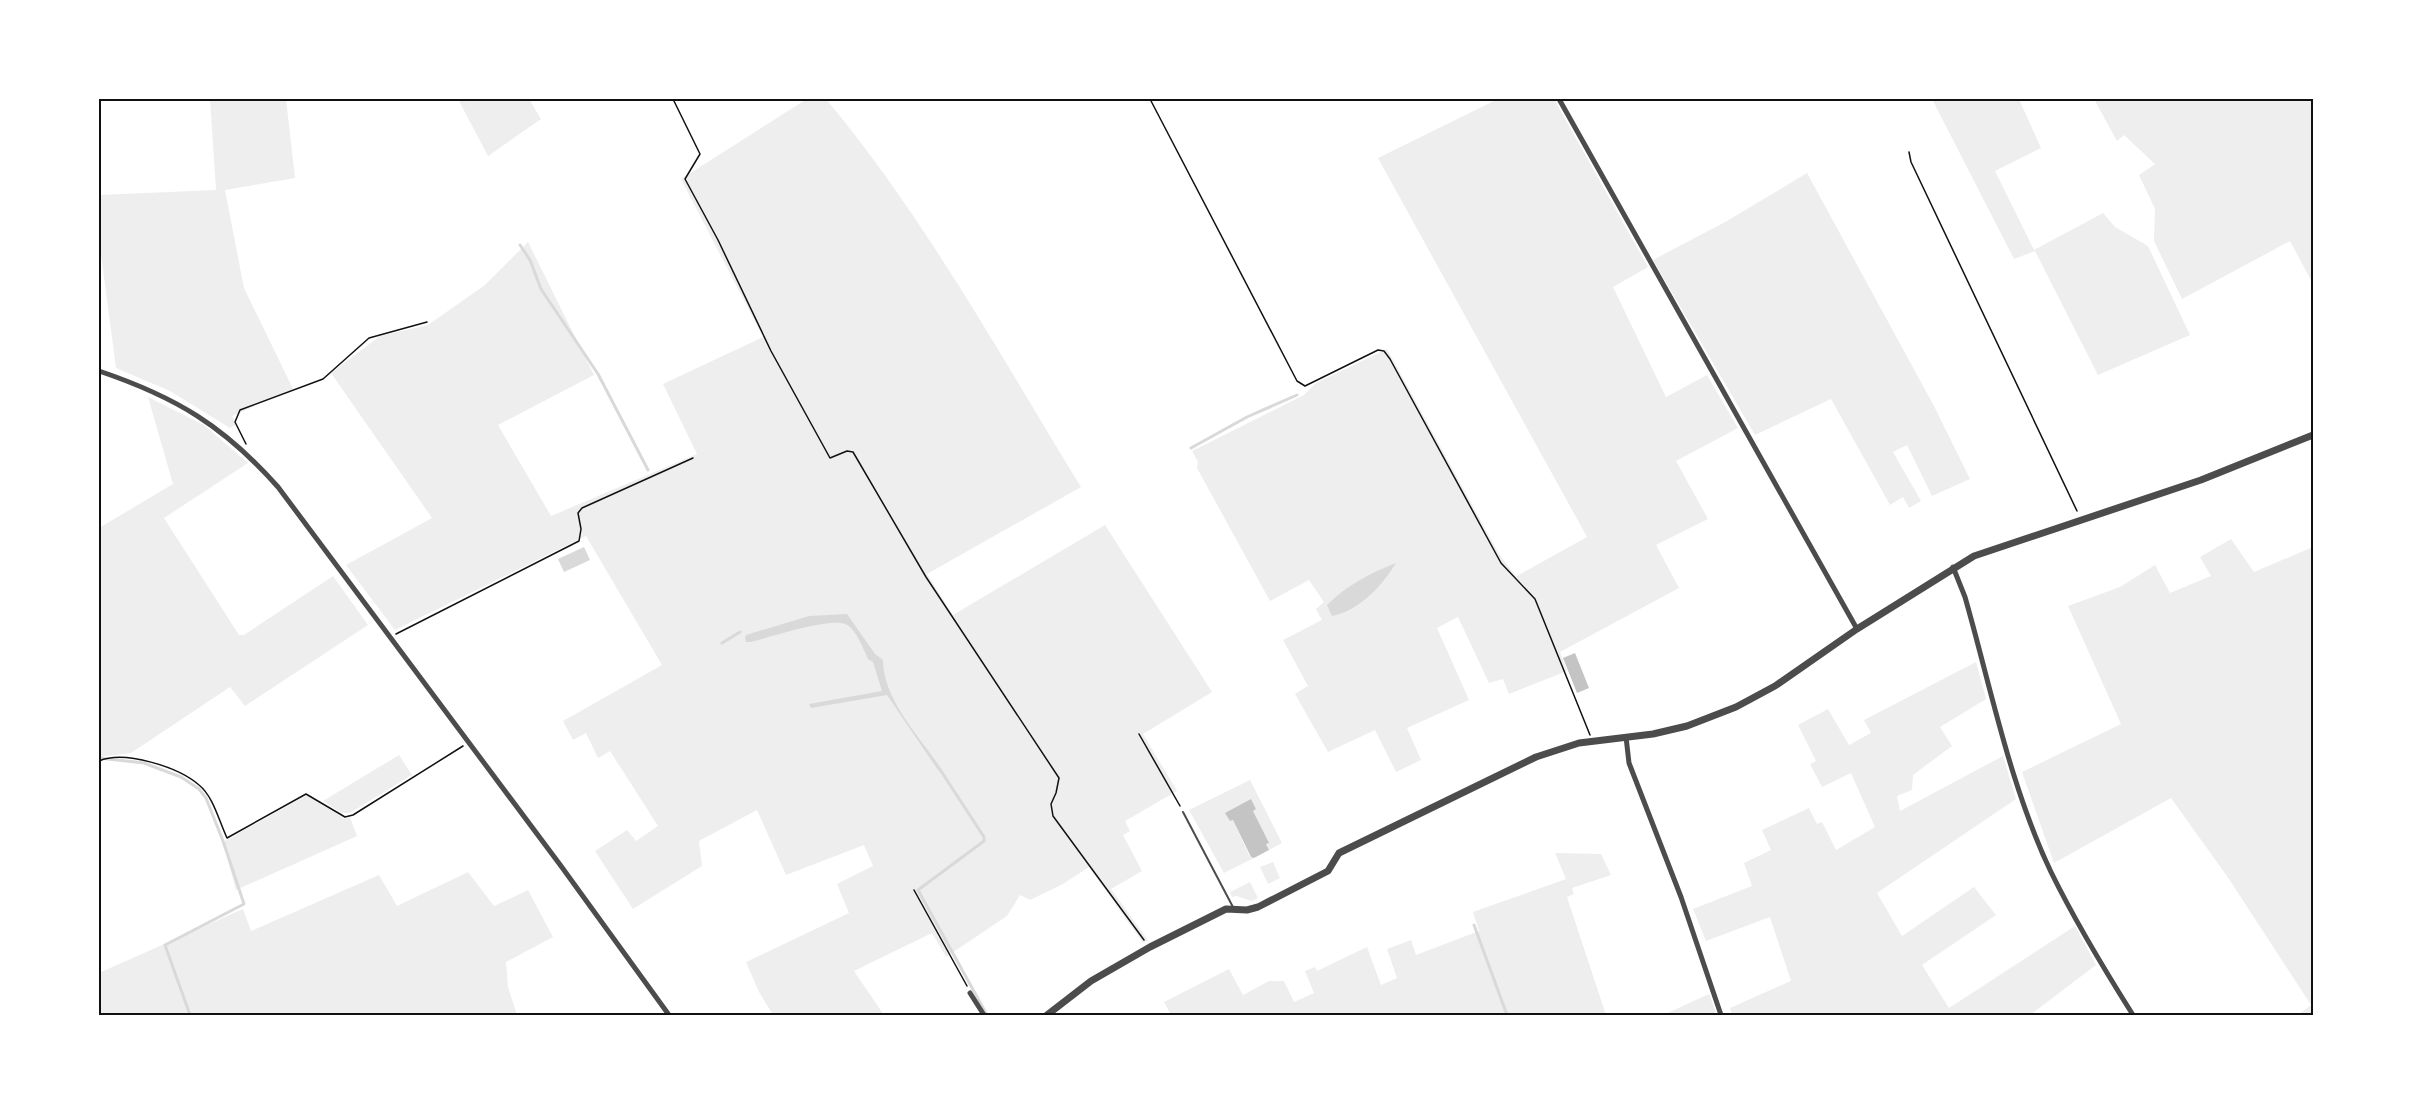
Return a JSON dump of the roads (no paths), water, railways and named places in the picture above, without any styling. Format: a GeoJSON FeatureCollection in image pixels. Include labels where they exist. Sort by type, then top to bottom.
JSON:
{"type":"FeatureCollection","features":[{"type":"Feature","properties":{"kind":"street"},"geometry":{"type":"LineString","coordinates":[[1559,99],[1857,629]]}},
{"type":"Feature","properties":{"kind":"street"},"geometry":{"type":"LineString","coordinates":[[99,371],[147,387],[194,412],[227,435],[255,460],[278,487],[469,743],[669,1015]]}},
{"type":"Feature","properties":{"kind":"street"},"geometry":{"type":"LineString","coordinates":[[1047,1015],[1091,981],[1150,947],[1226,909],[1247,910],[1258,907],[1328,872],[1339,854],[1525,761],[1557,749],[1593,741],[1687,726],[1736,707],[1775,686],[1857,629],[1953,567],[1993,549],[2201,480],[2313,435]]}},
{"type":"Feature","properties":{"kind":"street"},"geometry":{"type":"LineString","coordinates":[[1953,567],[1965,597],[2022,798],[2042,849],[2075,916],[2133,1015]]}},
{"type":"Feature","properties":{"kind":"street"},"geometry":{"type":"LineString","coordinates":[[1626,737],[1629,763],[1681,897],[1721,1015]]}},
{"type":"Feature","properties":{"kind":"street"},"geometry":{"type":"LineString","coordinates":[[970,993],[984,1015]]}},
{"type":"Feature","properties":{"kind":"lane"},"geometry":{"type":"LineString","coordinates":[[1183,812],[1234,909]]}},
{"type":"Feature","properties":{"kind":"waterway"},"geometry":{"type":"LineString","coordinates":[[520,245],[530,260],[541,289],[598,374],[648,470]]}},
{"type":"Feature","properties":{"kind":"waterway"},"geometry":{"type":"LineString","coordinates":[[1191,448],[1247,417],[1297,395]]}},
{"type":"Feature","properties":{"kind":"waterway"},"geometry":{"type":"LineString","coordinates":[[722,643],[740,632]]}},
{"type":"Feature","properties":{"kind":"waterway"},"geometry":{"type":"LineString","coordinates":[[99,758],[144,763],[181,777],[199,789],[206,798],[223,841],[244,904],[165,945],[190,1015]]}},
{"type":"Feature","properties":{"kind":"waterway"},"geometry":{"type":"LineString","coordinates":[[939,768],[984,837],[984,841],[918,890],[987,1015]]}},
{"type":"Feature","properties":{"kind":"waterway"},"geometry":{"type":"LineString","coordinates":[[1474,925],[1507,1015]]}}]}
